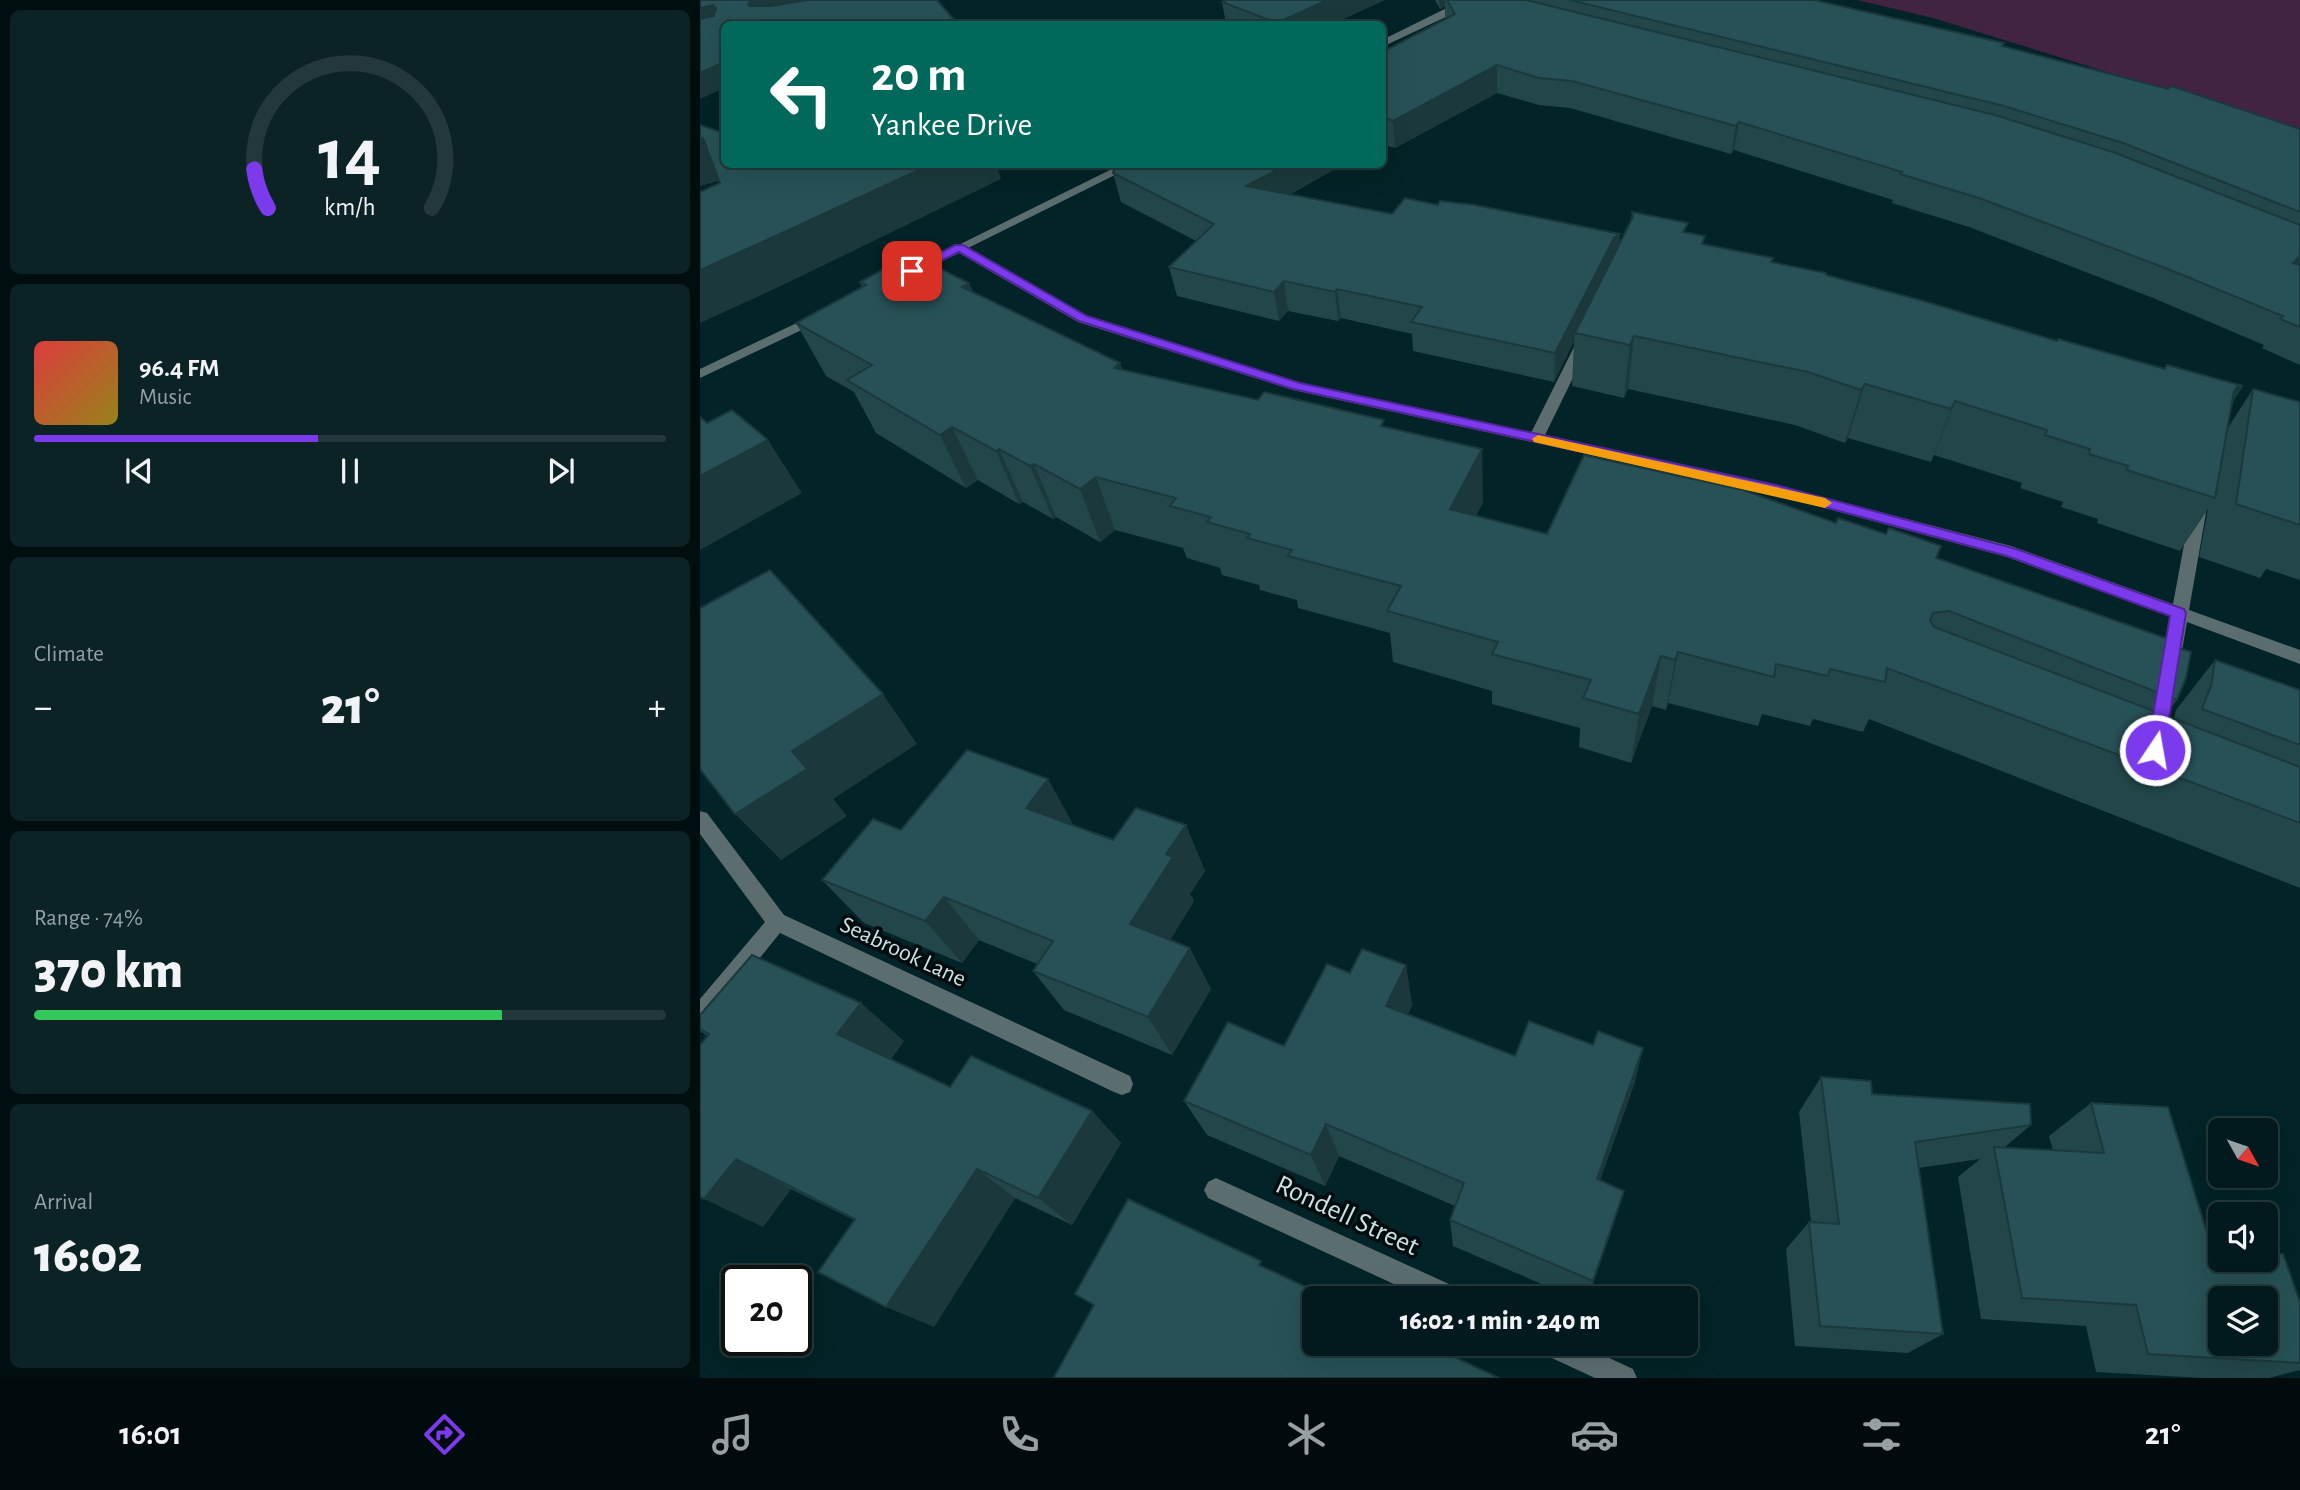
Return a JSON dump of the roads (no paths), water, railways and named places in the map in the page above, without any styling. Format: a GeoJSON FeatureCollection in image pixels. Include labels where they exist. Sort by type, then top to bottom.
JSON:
{"type":"FeatureCollection","features":[{"type":"Feature","properties":{"kind":"street"},"geometry":{"type":"LineString","coordinates":[[1386,42],[1469,4]]}},
{"type":"Feature","properties":{"kind":"street"},"geometry":{"type":"LineString","coordinates":[[897,278],[1124,168]]}},
{"type":"Feature","properties":{"kind":"street"},"geometry":{"type":"LineString","coordinates":[[959,248],[1083,318],[1297,387],[1776,490],[2011,552],[2300,657]]}},
{"type":"Feature","properties":{"kind":"street"},"geometry":{"type":"LineString","coordinates":[[700,374],[836,308]]}},
{"type":"Feature","properties":{"kind":"street"},"geometry":{"type":"LineString","coordinates":[[1536,439],[1591,326]]}},
{"type":"Feature","properties":{"kind":"street"},"geometry":{"type":"LineString","coordinates":[[2167,686],[2178,613],[2204,485]]}},
{"type":"Feature","properties":{"kind":"street","name":"Seabrook Lane"},"geometry":{"type":"LineString","coordinates":[[700,819],[777,922],[1122,1084]]}},
{"type":"Feature","properties":{"kind":"street"},"geometry":{"type":"LineString","coordinates":[[700,1015],[777,922]]}},
{"type":"Feature","properties":{"kind":"street","name":"Rondell Street"},"geometry":{"type":"LineString","coordinates":[[1216,1190],[1425,1286]]}},
{"type":"Feature","properties":{"kind":"street"},"geometry":{"type":"LineString","coordinates":[[1576,1356],[1625,1378]]}}]}
